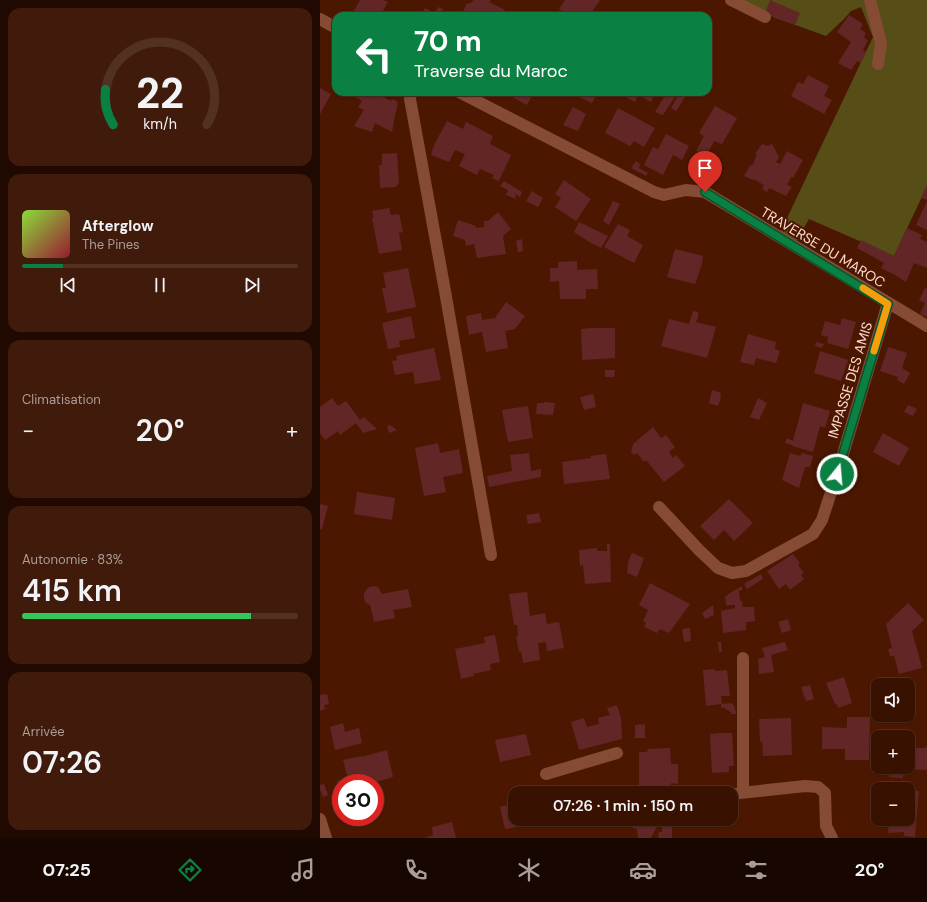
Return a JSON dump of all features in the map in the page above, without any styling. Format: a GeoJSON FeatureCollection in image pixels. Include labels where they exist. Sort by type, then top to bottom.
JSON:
{"type":"FeatureCollection","features":[{"type":"Feature","properties":{"kind":"street"},"geometry":{"type":"LineString","coordinates":[[731,0],[765,17]]}},
{"type":"Feature","properties":{"kind":"street"},"geometry":{"type":"LineString","coordinates":[[870,0],[881,43],[878,64]]}},
{"type":"Feature","properties":{"kind":"street"},"geometry":{"type":"LineString","coordinates":[[320,19],[332,26]]}},
{"type":"Feature","properties":{"kind":"street"},"geometry":{"type":"LineString","coordinates":[[410,96],[491,555]]}},
{"type":"Feature","properties":{"kind":"street","name":"TRAVERSE DU MAROC"},"geometry":{"type":"LineString","coordinates":[[467,96],[654,192],[664,195],[686,190],[705,192],[888,304],[927,326]]}},
{"type":"Feature","properties":{"kind":"street","name":"IMPASSE DES AMIS"},"geometry":{"type":"LineString","coordinates":[[659,507],[718,568],[732,573],[746,571],[813,534],[822,520],[888,304]]}},
{"type":"Feature","properties":{"kind":"street"},"geometry":{"type":"LineString","coordinates":[[743,658],[743,792]]}},
{"type":"Feature","properties":{"kind":"street"},"geometry":{"type":"LineString","coordinates":[[546,774],[617,753]]}},
{"type":"Feature","properties":{"kind":"street"},"geometry":{"type":"LineString","coordinates":[[738,793],[805,786],[818,787],[825,793],[826,826],[832,838]]}},
{"type":"Feature","properties":{"kind":"street"},"geometry":{"type":"LineString","coordinates":[[320,819],[326,838]]}},
{"type":"Feature","properties":{"kind":"shaded area"},"geometry":{"type":"Polygon","coordinates":[[[739,0],[927,0],[927,186],[894,256],[809,219],[796,242],[780,233],[873,37],[861,7],[851,11],[826,36],[776,18],[739,0]]]}},
{"type":"Feature","properties":{"kind":"building"},"geometry":{"type":"Polygon","coordinates":[[[360,0],[383,0],[388,2],[382,12],[354,11],[360,0]]]}},
{"type":"Feature","properties":{"kind":"building"},"geometry":{"type":"Polygon","coordinates":[[[474,0],[491,0],[489,2],[505,10],[504,12],[463,12],[467,3],[470,4],[474,0]]]}},
{"type":"Feature","properties":{"kind":"building"},"geometry":{"type":"Polygon","coordinates":[[[565,0],[600,0],[592,12],[563,12],[559,9],[565,0]]]}},
{"type":"Feature","properties":{"kind":"building"},"geometry":{"type":"Polygon","coordinates":[[[770,0],[800,13],[795,25],[765,13],[770,0]]]}},
{"type":"Feature","properties":{"kind":"building"},"geometry":{"type":"Polygon","coordinates":[[[438,7],[443,9],[441,12],[436,12],[438,7]]]}},
{"type":"Feature","properties":{"kind":"building"},"geometry":{"type":"Polygon","coordinates":[[[425,8],[433,12],[423,12],[425,8]]]}},
{"type":"Feature","properties":{"kind":"building"},"geometry":{"type":"Polygon","coordinates":[[[849,15],[863,24],[860,29],[866,33],[864,37],[868,41],[863,50],[866,52],[861,63],[857,61],[851,70],[838,63],[851,42],[837,32],[849,15]]]}},
{"type":"Feature","properties":{"kind":"building"},"geometry":{"type":"Polygon","coordinates":[[[808,75],[829,86],[824,96],[832,100],[824,114],[791,96],[798,82],[803,84],[808,75]]]}},
{"type":"Feature","properties":{"kind":"building"},"geometry":{"type":"Polygon","coordinates":[[[320,88],[331,94],[320,114],[320,88]]]}},
{"type":"Feature","properties":{"kind":"building"},"geometry":{"type":"Polygon","coordinates":[[[354,96],[368,96],[371,98],[372,96],[382,96],[391,101],[392,99],[398,102],[392,132],[375,123],[372,132],[354,126],[364,110],[358,107],[362,101],[354,96]]]}},
{"type":"Feature","properties":{"kind":"building"},"geometry":{"type":"Polygon","coordinates":[[[510,96],[532,96],[527,105],[510,96]]]}},
{"type":"Feature","properties":{"kind":"building"},"geometry":{"type":"Polygon","coordinates":[[[577,96],[596,96],[592,103],[577,96]]]}},
{"type":"Feature","properties":{"kind":"building"},"geometry":{"type":"Polygon","coordinates":[[[628,96],[640,96],[637,97],[635,102],[627,98],[628,96]]]}},
{"type":"Feature","properties":{"kind":"building"},"geometry":{"type":"Polygon","coordinates":[[[640,96],[654,96],[651,102],[640,96]]]}},
{"type":"Feature","properties":{"kind":"building"},"geometry":{"type":"Polygon","coordinates":[[[665,96],[675,96],[663,115],[655,112],[665,96]]]}},
{"type":"Feature","properties":{"kind":"building"},"geometry":{"type":"Polygon","coordinates":[[[678,96],[685,97],[676,111],[671,108],[678,96]]]}},
{"type":"Feature","properties":{"kind":"building"},"geometry":{"type":"Polygon","coordinates":[[[715,106],[737,118],[722,144],[714,141],[706,156],[696,151],[704,136],[699,133],[715,106]]]}},
{"type":"Feature","properties":{"kind":"building"},"geometry":{"type":"Polygon","coordinates":[[[573,107],[586,114],[578,131],[563,125],[573,107]]]}},
{"type":"Feature","properties":{"kind":"building"},"geometry":{"type":"Polygon","coordinates":[[[618,108],[655,128],[644,147],[634,141],[630,146],[605,133],[618,108]]]}},
{"type":"Feature","properties":{"kind":"building"},"geometry":{"type":"Polygon","coordinates":[[[447,121],[463,129],[466,122],[478,128],[493,136],[490,144],[511,155],[499,181],[492,178],[494,175],[480,169],[477,175],[459,166],[465,154],[455,150],[449,162],[431,155],[434,145],[447,121]]]}},
{"type":"Feature","properties":{"kind":"building"},"geometry":{"type":"Polygon","coordinates":[[[666,134],[689,146],[682,160],[673,155],[663,175],[644,165],[653,147],[658,149],[666,134]]]}},
{"type":"Feature","properties":{"kind":"building"},"geometry":{"type":"Polygon","coordinates":[[[762,144],[768,146],[772,144],[779,157],[776,162],[780,164],[787,151],[803,160],[793,178],[791,177],[787,185],[792,187],[786,196],[769,188],[767,192],[762,189],[764,185],[744,176],[750,165],[752,166],[757,155],[755,154],[762,144]]]}},
{"type":"Feature","properties":{"kind":"building"},"geometry":{"type":"Polygon","coordinates":[[[397,153],[399,183],[395,187],[380,188],[379,165],[382,165],[382,154],[397,153]]]}},
{"type":"Feature","properties":{"kind":"building"},"geometry":{"type":"Polygon","coordinates":[[[636,161],[640,164],[639,168],[648,173],[646,176],[631,168],[636,161]]]}},
{"type":"Feature","properties":{"kind":"building"},"geometry":{"type":"Polygon","coordinates":[[[564,180],[591,199],[576,221],[555,207],[561,198],[555,194],[564,180]]]}},
{"type":"Feature","properties":{"kind":"building"},"geometry":{"type":"Polygon","coordinates":[[[504,181],[522,192],[520,197],[515,194],[516,199],[506,195],[508,190],[500,186],[504,181]]]}},
{"type":"Feature","properties":{"kind":"building"},"geometry":{"type":"Polygon","coordinates":[[[927,185],[927,200],[921,198],[927,185]]]}},
{"type":"Feature","properties":{"kind":"building"},"geometry":{"type":"Polygon","coordinates":[[[532,191],[543,198],[538,207],[526,201],[532,191]]]}},
{"type":"Feature","properties":{"kind":"building"},"geometry":{"type":"Polygon","coordinates":[[[613,201],[620,204],[609,225],[603,221],[613,201]]]}},
{"type":"Feature","properties":{"kind":"building"},"geometry":{"type":"Polygon","coordinates":[[[927,201],[927,230],[916,225],[927,201]]]}},
{"type":"Feature","properties":{"kind":"building"},"geometry":{"type":"Polygon","coordinates":[[[389,208],[391,215],[399,214],[403,232],[399,233],[402,250],[379,254],[372,211],[389,208]]]}},
{"type":"Feature","properties":{"kind":"building"},"geometry":{"type":"Polygon","coordinates":[[[498,212],[511,229],[503,237],[506,254],[477,258],[474,244],[466,246],[465,240],[453,236],[458,220],[476,226],[476,228],[484,227],[484,221],[488,221],[498,212]]]}},
{"type":"Feature","properties":{"kind":"building"},"geometry":{"type":"Polygon","coordinates":[[[579,222],[608,236],[601,248],[574,232],[579,222]]]}},
{"type":"Feature","properties":{"kind":"building"},"geometry":{"type":"Polygon","coordinates":[[[618,224],[630,230],[627,236],[643,245],[634,263],[604,247],[618,224]]]}},
{"type":"Feature","properties":{"kind":"building"},"geometry":{"type":"Polygon","coordinates":[[[907,228],[922,235],[920,239],[927,242],[927,268],[914,263],[906,282],[881,268],[884,263],[857,248],[861,240],[894,256],[907,228]]]}},
{"type":"Feature","properties":{"kind":"building"},"geometry":{"type":"Polygon","coordinates":[[[522,239],[523,251],[518,252],[516,241],[522,239]]]}},
{"type":"Feature","properties":{"kind":"building"},"geometry":{"type":"Polygon","coordinates":[[[675,249],[703,256],[702,264],[695,284],[667,277],[675,249]]]}},
{"type":"Feature","properties":{"kind":"building"},"geometry":{"type":"Polygon","coordinates":[[[577,261],[577,270],[597,269],[598,289],[586,289],[586,299],[560,299],[559,281],[550,282],[550,268],[558,268],[558,262],[577,261]]]}},
{"type":"Feature","properties":{"kind":"building"},"geometry":{"type":"Polygon","coordinates":[[[408,268],[416,307],[387,313],[382,288],[386,288],[383,273],[408,268]]]}},
{"type":"Feature","properties":{"kind":"building"},"geometry":{"type":"Polygon","coordinates":[[[925,288],[927,289],[927,317],[920,314],[925,303],[919,300],[925,288]]]}},
{"type":"Feature","properties":{"kind":"building"},"geometry":{"type":"Polygon","coordinates":[[[506,302],[525,316],[515,329],[505,331],[508,348],[486,352],[482,332],[469,335],[466,316],[481,313],[482,320],[495,318],[506,302]]]}},
{"type":"Feature","properties":{"kind":"building"},"geometry":{"type":"Polygon","coordinates":[[[693,311],[698,312],[696,322],[716,327],[707,358],[661,346],[669,319],[689,324],[693,311]]]}},
{"type":"Feature","properties":{"kind":"building"},"geometry":{"type":"Polygon","coordinates":[[[411,316],[415,338],[399,341],[400,347],[388,349],[382,323],[411,316]]]}},
{"type":"Feature","properties":{"kind":"building"},"geometry":{"type":"Polygon","coordinates":[[[842,318],[856,322],[848,349],[827,343],[828,336],[826,337],[821,335],[825,321],[840,325],[842,318]]]}},
{"type":"Feature","properties":{"kind":"building"},"geometry":{"type":"Polygon","coordinates":[[[615,328],[615,358],[582,360],[581,329],[615,328]]]}},
{"type":"Feature","properties":{"kind":"building"},"geometry":{"type":"Polygon","coordinates":[[[748,334],[776,342],[775,349],[780,351],[776,363],[756,358],[754,365],[740,362],[748,334]]]}},
{"type":"Feature","properties":{"kind":"building"},"geometry":{"type":"Polygon","coordinates":[[[816,342],[824,344],[822,348],[815,346],[816,342]]]}},
{"type":"Feature","properties":{"kind":"building"},"geometry":{"type":"Polygon","coordinates":[[[888,347],[907,353],[902,368],[910,373],[904,384],[897,380],[898,377],[880,371],[888,347]]]}},
{"type":"Feature","properties":{"kind":"building"},"geometry":{"type":"Polygon","coordinates":[[[434,348],[441,380],[415,384],[413,372],[395,375],[392,361],[397,360],[396,356],[434,348]]]}},
{"type":"Feature","properties":{"kind":"building"},"geometry":{"type":"Polygon","coordinates":[[[820,351],[848,360],[841,381],[814,373],[820,351]]]}},
{"type":"Feature","properties":{"kind":"building"},"geometry":{"type":"Polygon","coordinates":[[[605,370],[615,370],[614,377],[605,377],[605,370]]]}},
{"type":"Feature","properties":{"kind":"building"},"geometry":{"type":"Polygon","coordinates":[[[712,390],[721,393],[718,406],[709,403],[712,390]]]}},
{"type":"Feature","properties":{"kind":"building"},"geometry":{"type":"Polygon","coordinates":[[[593,394],[596,407],[584,410],[580,397],[593,394]]]}},
{"type":"Feature","properties":{"kind":"building"},"geometry":{"type":"Polygon","coordinates":[[[332,398],[338,406],[346,401],[360,420],[364,417],[377,429],[363,433],[356,423],[340,435],[338,431],[325,440],[320,433],[320,407],[332,398]]]}},
{"type":"Feature","properties":{"kind":"building"},"geometry":{"type":"Polygon","coordinates":[[[758,398],[767,403],[759,420],[750,417],[758,398]]]}},
{"type":"Feature","properties":{"kind":"building"},"geometry":{"type":"Polygon","coordinates":[[[537,403],[555,403],[553,415],[536,414],[537,403]]]}},
{"type":"Feature","properties":{"kind":"building"},"geometry":{"type":"Polygon","coordinates":[[[803,403],[830,411],[825,428],[820,426],[813,452],[785,443],[787,438],[793,441],[803,403]]]}},
{"type":"Feature","properties":{"kind":"building"},"geometry":{"type":"Polygon","coordinates":[[[908,405],[917,409],[913,416],[904,412],[908,405]]]}},
{"type":"Feature","properties":{"kind":"building"},"geometry":{"type":"Polygon","coordinates":[[[528,406],[533,438],[508,442],[502,410],[528,406]]]}},
{"type":"Feature","properties":{"kind":"building"},"geometry":{"type":"Polygon","coordinates":[[[390,425],[397,430],[389,433],[387,426],[390,425]]]}},
{"type":"Feature","properties":{"kind":"building"},"geometry":{"type":"Polygon","coordinates":[[[653,427],[661,438],[666,435],[675,447],[669,452],[673,458],[676,455],[685,466],[664,482],[646,460],[644,462],[637,453],[634,455],[631,452],[633,444],[653,427]]]}},
{"type":"Feature","properties":{"kind":"building"},"geometry":{"type":"Polygon","coordinates":[[[883,433],[909,448],[899,466],[873,452],[883,433]]]}},
{"type":"Feature","properties":{"kind":"building"},"geometry":{"type":"Polygon","coordinates":[[[438,443],[440,453],[459,449],[463,473],[443,477],[446,492],[424,496],[415,448],[438,443]]]}},
{"type":"Feature","properties":{"kind":"building"},"geometry":{"type":"Polygon","coordinates":[[[529,453],[531,471],[541,469],[541,477],[489,487],[487,476],[512,471],[510,455],[529,453]]]}},
{"type":"Feature","properties":{"kind":"building"},"geometry":{"type":"Polygon","coordinates":[[[790,453],[800,456],[802,453],[813,456],[810,467],[805,467],[799,488],[782,480],[790,453]]]}},
{"type":"Feature","properties":{"kind":"building"},"geometry":{"type":"Polygon","coordinates":[[[606,454],[610,479],[564,484],[562,462],[591,458],[591,456],[606,454]]]}},
{"type":"Feature","properties":{"kind":"building"},"geometry":{"type":"Polygon","coordinates":[[[357,492],[395,498],[392,520],[354,514],[357,492]]]}},
{"type":"Feature","properties":{"kind":"building"},"geometry":{"type":"Polygon","coordinates":[[[729,499],[753,523],[734,541],[724,530],[714,540],[700,526],[729,499]]]}},
{"type":"Feature","properties":{"kind":"building"},"geometry":{"type":"Polygon","coordinates":[[[320,504],[328,506],[322,529],[320,529],[320,504]]]}},
{"type":"Feature","properties":{"kind":"building"},"geometry":{"type":"Polygon","coordinates":[[[539,513],[541,522],[528,524],[526,515],[539,513]]]}},
{"type":"Feature","properties":{"kind":"building"},"geometry":{"type":"Polygon","coordinates":[[[607,544],[610,544],[611,582],[585,584],[583,565],[580,566],[579,550],[597,548],[597,551],[607,551],[607,544]]]}},
{"type":"Feature","properties":{"kind":"building"},"geometry":{"type":"Polygon","coordinates":[[[632,553],[644,558],[637,577],[627,573],[628,562],[632,553]]]}},
{"type":"Feature","properties":{"kind":"building"},"geometry":{"type":"Polygon","coordinates":[[[793,554],[800,563],[798,565],[804,573],[801,575],[804,579],[790,590],[786,584],[779,589],[767,571],[793,554]]]}},
{"type":"Feature","properties":{"kind":"building"},"geometry":{"type":"Polygon","coordinates":[[[761,574],[763,579],[747,589],[744,584],[761,574]]]}},
{"type":"Feature","properties":{"kind":"building"},"geometry":{"type":"Polygon","coordinates":[[[650,583],[690,604],[669,633],[660,629],[657,633],[644,627],[646,623],[643,621],[648,610],[639,605],[650,583]]]}},
{"type":"Feature","properties":{"kind":"building"},"geometry":{"type":"Polygon","coordinates":[[[742,586],[742,590],[739,591],[740,601],[742,601],[743,607],[754,607],[755,621],[746,622],[746,630],[723,633],[721,611],[735,608],[735,605],[726,605],[725,597],[742,586]]]}},
{"type":"Feature","properties":{"kind":"building"},"geometry":{"type":"Polygon","coordinates":[[[369,587],[378,587],[382,594],[408,589],[412,607],[393,610],[395,618],[374,622],[370,605],[366,603],[364,594],[369,587]]]}},
{"type":"Feature","properties":{"kind":"building"},"geometry":{"type":"Polygon","coordinates":[[[527,592],[530,616],[545,613],[547,624],[559,622],[564,648],[547,651],[546,642],[538,643],[540,660],[523,663],[521,651],[519,652],[516,636],[518,635],[517,625],[514,625],[509,594],[527,592]]]}},
{"type":"Feature","properties":{"kind":"building"},"geometry":{"type":"Polygon","coordinates":[[[908,603],[924,620],[912,631],[922,668],[899,674],[894,656],[890,656],[888,649],[892,648],[886,624],[908,603]]]}},
{"type":"Feature","properties":{"kind":"building"},"geometry":{"type":"Polygon","coordinates":[[[713,605],[714,615],[705,619],[702,613],[713,605]]]}},
{"type":"Feature","properties":{"kind":"building"},"geometry":{"type":"Polygon","coordinates":[[[788,619],[791,630],[782,633],[778,622],[788,619]]]}},
{"type":"Feature","properties":{"kind":"building"},"geometry":{"type":"Polygon","coordinates":[[[690,628],[691,641],[684,642],[682,629],[690,628]]]}},
{"type":"Feature","properties":{"kind":"building"},"geometry":{"type":"Polygon","coordinates":[[[495,635],[500,662],[490,664],[491,670],[473,674],[474,676],[461,679],[455,649],[485,643],[484,637],[495,635]]]}},
{"type":"Feature","properties":{"kind":"building"},"geometry":{"type":"Polygon","coordinates":[[[718,642],[721,642],[722,652],[719,652],[718,642]]]}},
{"type":"Feature","properties":{"kind":"building"},"geometry":{"type":"Polygon","coordinates":[[[785,642],[788,650],[771,655],[774,672],[759,674],[758,659],[765,657],[762,648],[785,642]]]}},
{"type":"Feature","properties":{"kind":"building"},"geometry":{"type":"Polygon","coordinates":[[[714,669],[715,671],[727,670],[730,696],[721,696],[722,704],[732,703],[736,714],[731,714],[731,712],[721,708],[721,704],[706,706],[703,670],[714,669]]]}},
{"type":"Feature","properties":{"kind":"building"},"geometry":{"type":"Polygon","coordinates":[[[844,677],[852,703],[838,708],[826,683],[844,677]]]}},
{"type":"Feature","properties":{"kind":"building"},"geometry":{"type":"Polygon","coordinates":[[[810,685],[814,699],[806,701],[801,687],[810,685]]]}},
{"type":"Feature","properties":{"kind":"building"},"geometry":{"type":"Polygon","coordinates":[[[327,694],[329,704],[324,705],[325,709],[320,711],[320,695],[327,694]]]}},
{"type":"Feature","properties":{"kind":"building"},"geometry":{"type":"Polygon","coordinates":[[[617,705],[621,718],[622,739],[579,750],[571,722],[584,718],[587,727],[599,724],[598,718],[610,715],[607,708],[617,705]]]}},
{"type":"Feature","properties":{"kind":"building"},"geometry":{"type":"Polygon","coordinates":[[[847,717],[870,717],[869,760],[845,760],[845,749],[822,749],[822,727],[846,728],[847,717]]]}},
{"type":"Feature","properties":{"kind":"building"},"geometry":{"type":"Polygon","coordinates":[[[791,718],[792,755],[763,756],[762,741],[760,742],[759,719],[791,718]]]}},
{"type":"Feature","properties":{"kind":"building"},"geometry":{"type":"Polygon","coordinates":[[[343,723],[345,732],[359,728],[362,743],[335,750],[330,727],[343,723]]]}},
{"type":"Feature","properties":{"kind":"building"},"geometry":{"type":"Polygon","coordinates":[[[645,724],[645,738],[635,738],[635,725],[645,724]]]}},
{"type":"Feature","properties":{"kind":"building"},"geometry":{"type":"Polygon","coordinates":[[[732,733],[734,766],[729,766],[729,772],[712,773],[710,734],[732,733]]]}},
{"type":"Feature","properties":{"kind":"building"},"geometry":{"type":"Polygon","coordinates":[[[526,734],[531,755],[500,762],[495,740],[526,734]]]}},
{"type":"Feature","properties":{"kind":"building"},"geometry":{"type":"Polygon","coordinates":[[[927,747],[927,770],[915,769],[915,748],[927,747]]]}},
{"type":"Feature","properties":{"kind":"building"},"geometry":{"type":"Polygon","coordinates":[[[670,748],[671,764],[678,764],[678,784],[671,783],[671,785],[639,786],[639,752],[647,752],[648,749],[670,748]]]}},
{"type":"Feature","properties":{"kind":"building"},"geometry":{"type":"Polygon","coordinates":[[[387,750],[393,777],[384,780],[384,774],[347,774],[343,760],[387,750]]]}},
{"type":"Feature","properties":{"kind":"building"},"geometry":{"type":"Polygon","coordinates":[[[889,774],[903,774],[903,778],[889,777],[889,774]]]}},
{"type":"Feature","properties":{"kind":"building"},"geometry":{"type":"Polygon","coordinates":[[[324,784],[328,795],[323,797],[320,785],[324,784]]]}},
{"type":"Feature","properties":{"kind":"building"},"geometry":{"type":"Polygon","coordinates":[[[915,791],[919,791],[915,837],[904,836],[904,832],[888,833],[888,826],[915,826],[915,791]]]}},
{"type":"Feature","properties":{"kind":"building"},"geometry":{"type":"Polygon","coordinates":[[[508,805],[508,826],[522,826],[505,829],[500,807],[508,805]]]}},
{"type":"Feature","properties":{"kind":"building"},"geometry":{"type":"Polygon","coordinates":[[[452,822],[456,838],[425,838],[433,835],[432,827],[452,822]]]}},
{"type":"Feature","properties":{"kind":"building"},"geometry":{"type":"Polygon","coordinates":[[[632,826],[657,826],[651,838],[638,838],[637,829],[632,826]]]}},
{"type":"Feature","properties":{"kind":"building"},"geometry":{"type":"Polygon","coordinates":[[[662,826],[672,826],[672,838],[658,838],[659,832],[662,832],[662,826]]]}},
{"type":"Feature","properties":{"kind":"slow traffic"},"geometry":{"type":"LineString","coordinates":[[863,288],[888,304],[874,351]]}},
{"type":"Feature","properties":{"kind":"route"},"geometry":{"type":"LineString","coordinates":[[705,192],[888,304],[837,474]]}}]}
